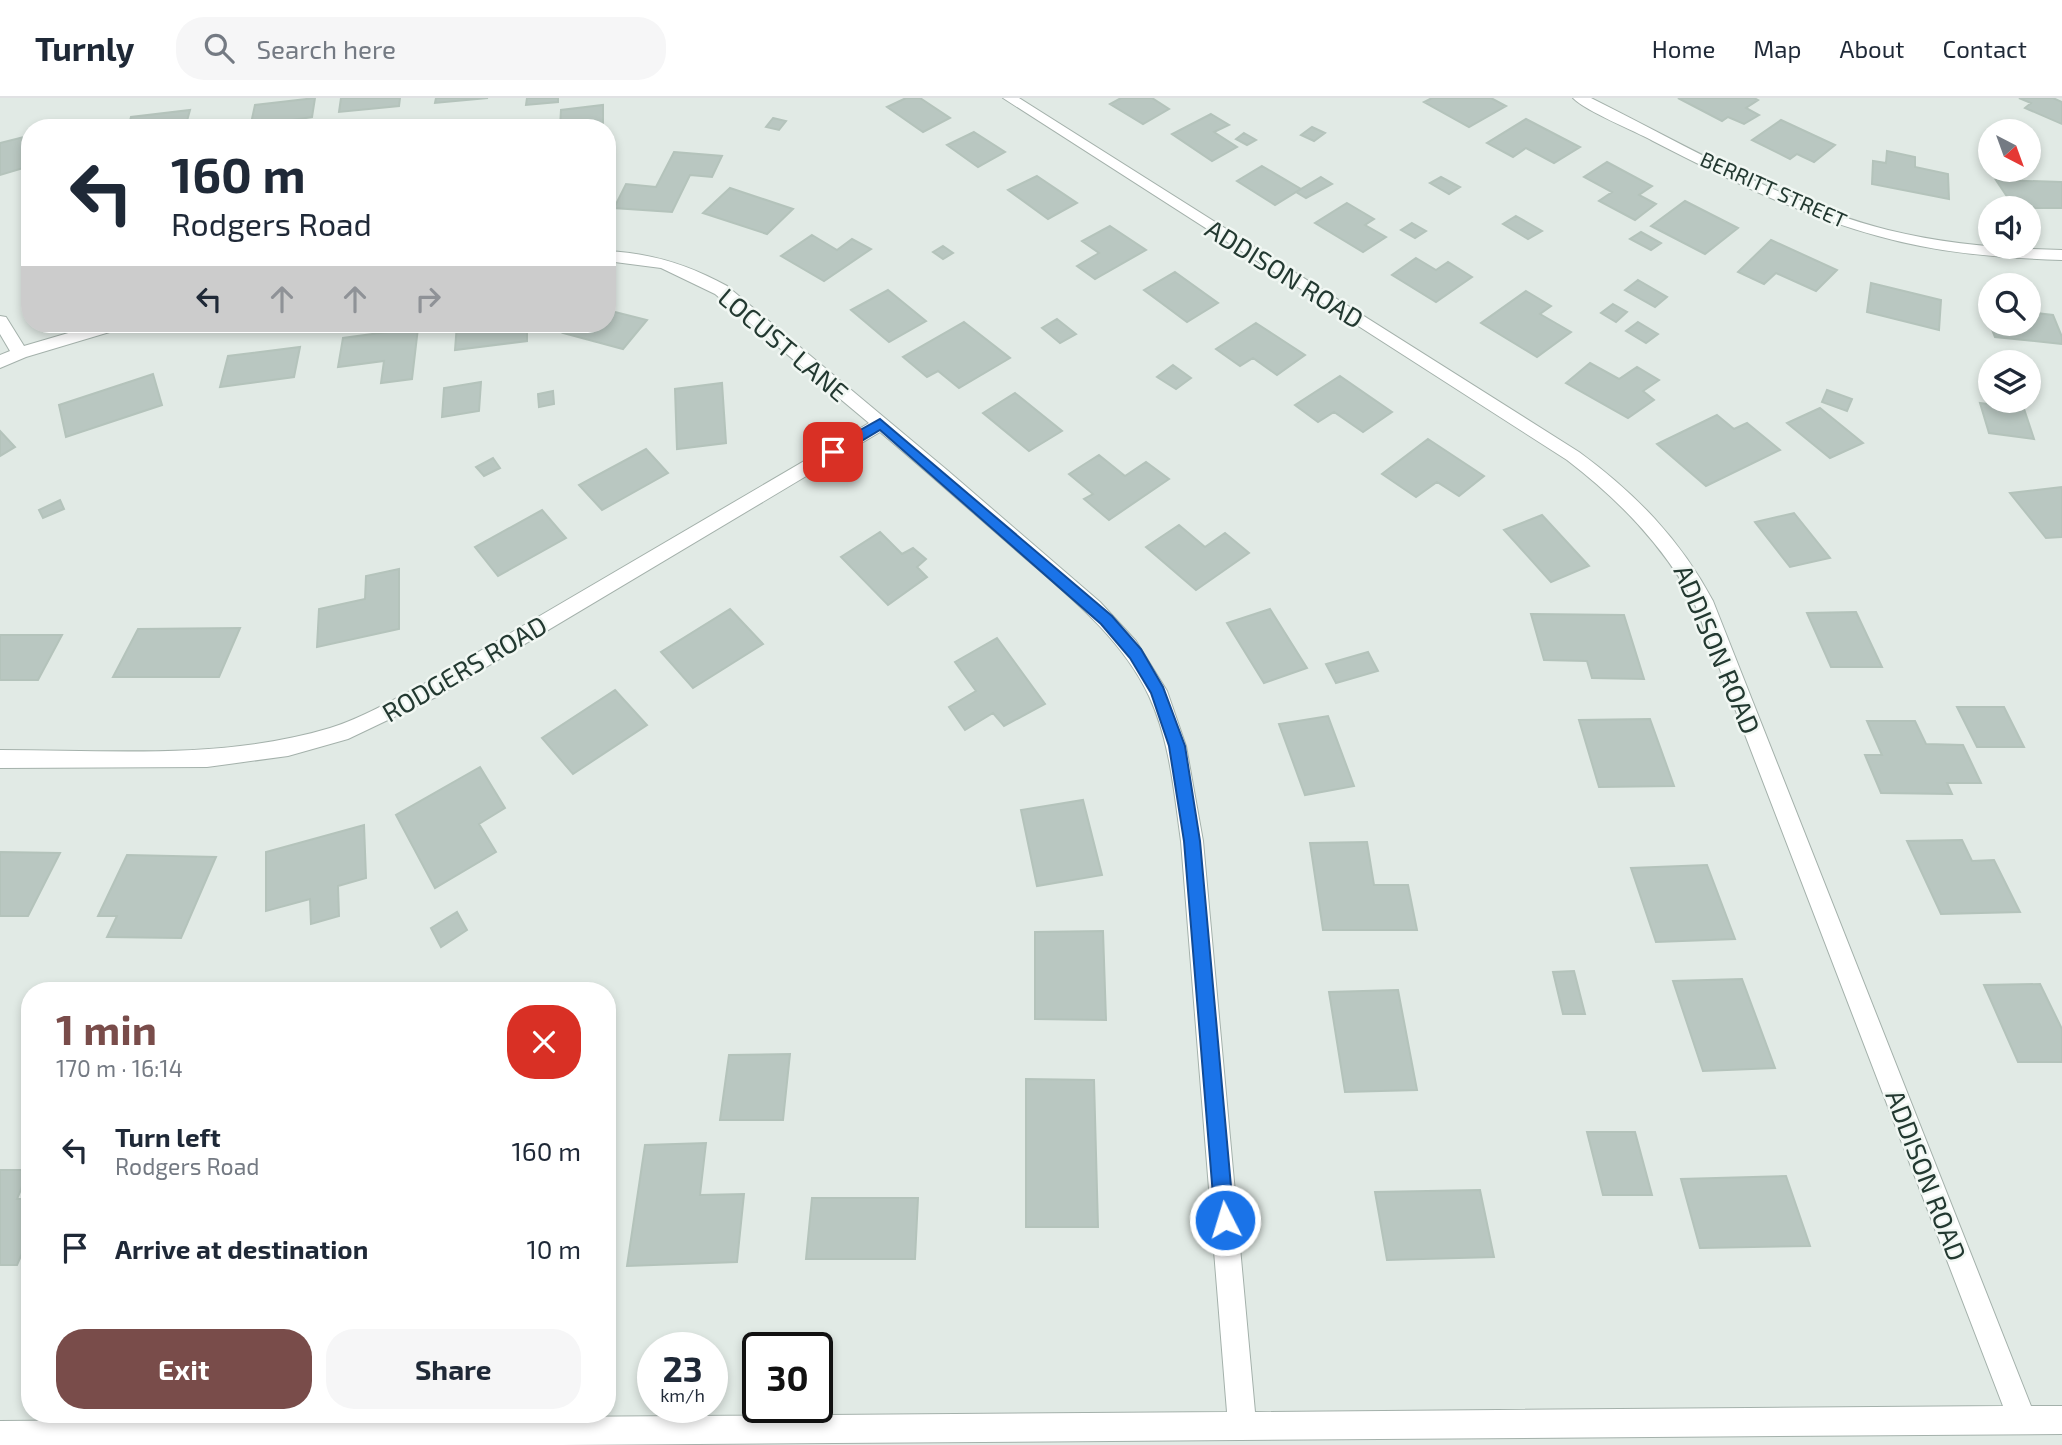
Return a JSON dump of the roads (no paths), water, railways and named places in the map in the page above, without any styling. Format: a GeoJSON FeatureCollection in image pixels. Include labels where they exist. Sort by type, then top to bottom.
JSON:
{"type":"FeatureCollection","features":[{"type":"Feature","properties":{"kind":"street","name":"ADDISON ROAD"},"geometry":{"type":"LineString","coordinates":[[1010,98],[1573,456],[1633,503],[1671,547],[1703,601],[2023,1420]]}},
{"type":"Feature","properties":{"kind":"street","name":"BERRITT STREET"},"geometry":{"type":"LineString","coordinates":[[1580,98],[1765,189],[1828,216],[1875,231],[1971,251],[2062,255]]}},
{"type":"Feature","properties":{"kind":"street","name":"LOCUST LANE"},"geometry":{"type":"LineString","coordinates":[[616,257],[656,260],[693,272],[721,289],[1107,620],[1135,654],[1158,692],[1177,746],[1192,841],[1242,1426]]}},
{"type":"Feature","properties":{"kind":"street"},"geometry":{"type":"LineString","coordinates":[[0,321],[20,353]]}},
{"type":"Feature","properties":{"kind":"street"},"geometry":{"type":"LineString","coordinates":[[0,362],[20,353],[87,333]]}},
{"type":"Feature","properties":{"kind":"street","name":"RODGERS ROAD"},"geometry":{"type":"LineString","coordinates":[[0,759],[198,758],[246,754],[328,737],[372,720],[429,691],[880,424]]}},
{"type":"Feature","properties":{"kind":"street"},"geometry":{"type":"LineString","coordinates":[[0,1435],[371,1439],[1242,1426],[1354,1435],[2062,1420]]}}]}
